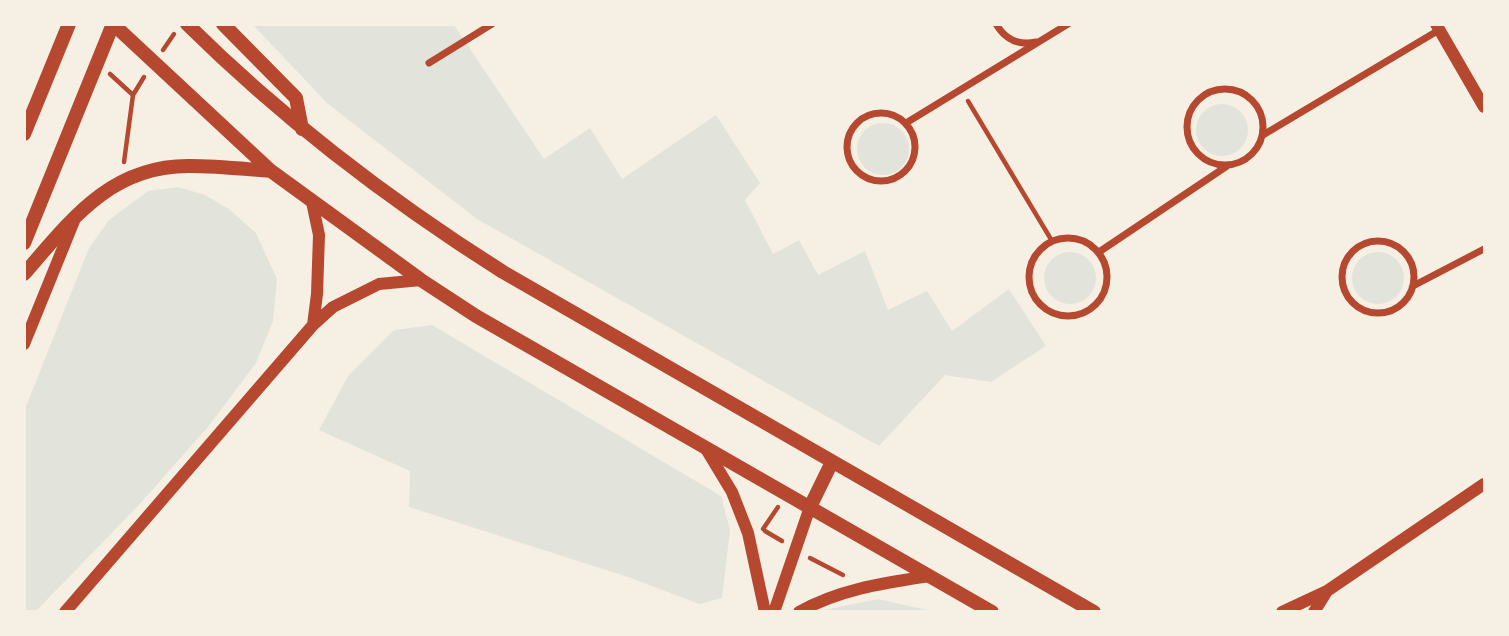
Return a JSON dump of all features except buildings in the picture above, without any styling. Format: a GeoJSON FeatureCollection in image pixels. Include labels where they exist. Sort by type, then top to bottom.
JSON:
{"type":"FeatureCollection","features":[{"type":"Feature","properties":{"kind":"main road"},"geometry":{"type":"LineString","coordinates":[[24,135],[69,24]]}},
{"type":"Feature","properties":{"kind":"main road"},"geometry":{"type":"LineString","coordinates":[[187,24],[222,59],[302,129],[432,228],[503,272],[1094,611]]}},
{"type":"Feature","properties":{"kind":"main road"},"geometry":{"type":"LineString","coordinates":[[223,24],[296,98],[302,129]]}},
{"type":"Feature","properties":{"kind":"main road"},"geometry":{"type":"LineString","coordinates":[[24,243],[113,25],[271,172],[421,281],[706,449],[992,611]]}},
{"type":"Feature","properties":{"kind":"main road"},"geometry":{"type":"LineString","coordinates":[[24,274],[76,214],[100,193],[122,180],[159,168],[188,166],[271,172]]}},
{"type":"Feature","properties":{"kind":"main road"},"geometry":{"type":"LineString","coordinates":[[810,507],[832,462]]}},
{"type":"Feature","properties":{"kind":"street"},"geometry":{"type":"LineString","coordinates":[[429,63],[492,24]]}},
{"type":"Feature","properties":{"kind":"street"},"geometry":{"type":"LineString","coordinates":[[996,24],[1010,40],[1032,44],[1052,33],[1057,24]]}},
{"type":"Feature","properties":{"kind":"street"},"geometry":{"type":"LineString","coordinates":[[906,123],[1068,24]]}},
{"type":"Feature","properties":{"kind":"street"},"geometry":{"type":"LineString","coordinates":[[1263,135],[1437,27],[1484,105]]}},
{"type":"Feature","properties":{"kind":"street"},"geometry":{"type":"LineString","coordinates":[[1099,252],[1227,166],[1250,156],[1258,147],[1263,135],[1260,110],[1242,92],[1230,89],[1205,94],[1189,113],[1187,126],[1188,138],[1203,159],[1227,166]]}},
{"type":"Feature","properties":{"kind":"street"},"geometry":{"type":"LineString","coordinates":[[875,113],[897,116],[906,123],[916,144],[911,166],[893,180],[882,182],[860,175],[848,156],[849,134],[855,124],[875,113]]}},
{"type":"Feature","properties":{"kind":"street"},"geometry":{"type":"LineString","coordinates":[[312,202],[319,249],[313,325]]}},
{"type":"Feature","properties":{"kind":"street"},"geometry":{"type":"LineString","coordinates":[[24,344],[76,214]]}},
{"type":"Feature","properties":{"kind":"street"},"geometry":{"type":"LineString","coordinates":[[1077,239],[1089,244],[1099,252],[1105,264],[1106,289],[1090,310],[1079,315],[1053,313],[1042,307],[1034,297],[1030,284],[1033,259],[1052,241],[1077,239]]}},
{"type":"Feature","properties":{"kind":"street"},"geometry":{"type":"LineString","coordinates":[[1413,286],[1411,263],[1395,246],[1384,242],[1361,245],[1345,262],[1343,286],[1348,296],[1366,311],[1378,313],[1400,306],[1413,286],[1485,249]]}},
{"type":"Feature","properties":{"kind":"street"},"geometry":{"type":"LineString","coordinates":[[65,611],[313,325],[333,307],[379,284],[421,281]]}},
{"type":"Feature","properties":{"kind":"street"},"geometry":{"type":"LineString","coordinates":[[706,449],[732,492],[748,533],[765,611]]}},
{"type":"Feature","properties":{"kind":"street"},"geometry":{"type":"LineString","coordinates":[[1282,611],[1327,591],[1485,484]]}},
{"type":"Feature","properties":{"kind":"street"},"geometry":{"type":"LineString","coordinates":[[775,611],[810,507]]}},
{"type":"Feature","properties":{"kind":"street"},"geometry":{"type":"LineString","coordinates":[[799,611],[822,599],[855,589],[930,576]]}},
{"type":"Feature","properties":{"kind":"street"},"geometry":{"type":"LineString","coordinates":[[1314,611],[1327,591]]}},
{"type":"Feature","properties":{"kind":"path"},"geometry":{"type":"LineString","coordinates":[[122,180],[133,95],[180,24]]}},
{"type":"Feature","properties":{"kind":"path"},"geometry":{"type":"LineString","coordinates":[[962,90],[1052,241]]}},
{"type":"Feature","properties":{"kind":"shaded area"},"geometry":{"type":"Polygon","coordinates":[[[253,25],[454,25],[544,159],[590,128],[622,179],[716,115],[760,183],[745,200],[773,254],[799,240],[818,275],[865,251],[888,310],[927,291],[952,331],[1009,289],[1046,346],[991,382],[945,375],[879,446],[477,219],[328,104],[253,25]]]}},
{"type":"Feature","properties":{"kind":"shaded area"},"geometry":{"type":"Polygon","coordinates":[[[1222,104],[1232,106],[1240,112],[1246,120],[1246,140],[1240,148],[1232,154],[1222,156],[1212,154],[1204,148],[1198,140],[1196,130],[1198,120],[1204,112],[1212,106],[1222,104]]]}},
{"type":"Feature","properties":{"kind":"shaded area"},"geometry":{"type":"Polygon","coordinates":[[[883,123],[893,125],[901,131],[907,139],[907,159],[901,167],[893,173],[883,175],[873,173],[865,167],[859,159],[857,149],[859,139],[865,131],[873,125],[883,123]]]}},
{"type":"Feature","properties":{"kind":"shaded area"},"geometry":{"type":"Polygon","coordinates":[[[178,187],[205,195],[229,209],[256,233],[277,279],[273,321],[256,363],[208,427],[137,507],[36,611],[25,611],[25,409],[89,248],[109,220],[148,191],[178,187]]]}},
{"type":"Feature","properties":{"kind":"shaded area"},"geometry":{"type":"Polygon","coordinates":[[[1070,252],[1080,254],[1088,260],[1094,268],[1094,288],[1088,296],[1080,302],[1070,304],[1060,302],[1052,296],[1046,288],[1044,278],[1046,268],[1052,260],[1060,254],[1070,252]]]}},
{"type":"Feature","properties":{"kind":"shaded area"},"geometry":{"type":"Polygon","coordinates":[[[1378,252],[1388,254],[1396,260],[1402,268],[1402,288],[1396,296],[1388,302],[1378,304],[1368,302],[1360,296],[1354,288],[1352,278],[1354,268],[1360,260],[1368,254],[1378,252]]]}},
{"type":"Feature","properties":{"kind":"shaded area"},"geometry":{"type":"Polygon","coordinates":[[[432,325],[721,496],[730,530],[722,598],[699,604],[631,578],[409,507],[410,471],[319,430],[348,376],[394,330],[432,325]]]}},
{"type":"Feature","properties":{"kind":"shaded area"},"geometry":{"type":"Polygon","coordinates":[[[878,599],[932,611],[819,611],[878,599]]]}}]}
